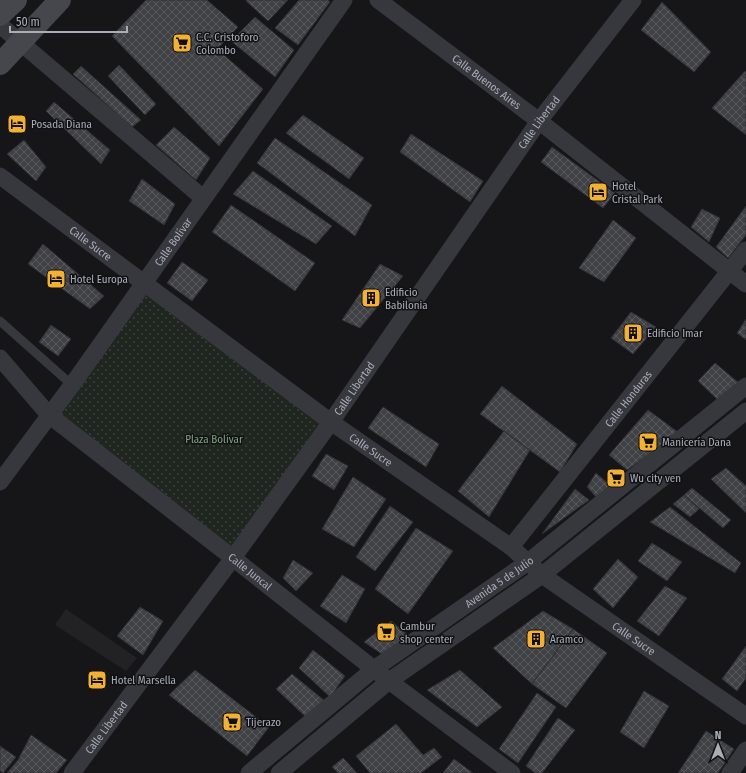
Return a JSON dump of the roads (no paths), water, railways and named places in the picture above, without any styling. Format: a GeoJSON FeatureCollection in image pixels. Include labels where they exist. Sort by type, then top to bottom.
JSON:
{"type":"FeatureCollection","features":[{"type":"Feature","properties":{"kind":"street"},"geometry":{"type":"LineString","coordinates":[[0,15],[16,0]]}},
{"type":"Feature","properties":{"kind":"street"},"geometry":{"type":"LineString","coordinates":[[0,64],[60,0]]}},
{"type":"Feature","properties":{"kind":"street","name":"Calle Bolívar"},"geometry":{"type":"LineString","coordinates":[[0,482],[72,385],[344,0]]}},
{"type":"Feature","properties":{"kind":"street","name":"Calle Buenos Aires"},"geometry":{"type":"LineString","coordinates":[[378,0],[539,121],[746,284]]}},
{"type":"Feature","properties":{"kind":"street","name":"Calle Libertad"},"geometry":{"type":"LineString","coordinates":[[72,773],[233,558],[331,422],[539,121],[633,0]]}},
{"type":"Feature","properties":{"kind":"street"},"geometry":{"type":"LineString","coordinates":[[0,25],[203,198]]}},
{"type":"Feature","properties":{"kind":"street","name":"Calle Sucre"},"geometry":{"type":"LineString","coordinates":[[0,176],[331,422],[511,547],[542,575],[746,716]]}},
{"type":"Feature","properties":{"kind":"street","name":"Calle Honduras"},"geometry":{"type":"LineString","coordinates":[[511,547],[746,250]]}},
{"type":"Feature","properties":{"kind":"street","name":"Calle Juncal"},"geometry":{"type":"LineString","coordinates":[[0,358],[49,415],[389,681],[512,773]]}},
{"type":"Feature","properties":{"kind":"street","name":"Avenida 5 de Julio"},"geometry":{"type":"LineString","coordinates":[[249,773],[374,669],[528,562],[746,386]]}},
{"type":"Feature","properties":{"kind":"street","name":"Avenida 5 de Julio"},"geometry":{"type":"LineString","coordinates":[[279,773],[389,681],[542,575],[746,410]]}},
{"type":"Feature","properties":{"kind":"street"},"geometry":{"type":"LineString","coordinates":[[730,773],[746,750]]}},
{"type":"Feature","properties":{"kind":"lane"},"geometry":{"type":"LineString","coordinates":[[0,321],[72,385]]}},
{"type":"Feature","properties":{"kind":"place","name":"C.C. Cristoforo Colombo"},"geometry":{"type":"Point","coordinates":[182,43]}},
{"type":"Feature","properties":{"kind":"place","name":"Posada Diana"},"geometry":{"type":"Point","coordinates":[17,124]}},
{"type":"Feature","properties":{"kind":"place","name":"Hotel Cristal Park"},"geometry":{"type":"Point","coordinates":[598,192]}},
{"type":"Feature","properties":{"kind":"place","name":"Hotel Europa"},"geometry":{"type":"Point","coordinates":[56,279]}},
{"type":"Feature","properties":{"kind":"place","name":"Edificio Babilonia"},"geometry":{"type":"Point","coordinates":[371,298]}},
{"type":"Feature","properties":{"kind":"place","name":"Edificio Imar"},"geometry":{"type":"Point","coordinates":[633,333]}},
{"type":"Feature","properties":{"kind":"place","name":"Manicería Dana"},"geometry":{"type":"Point","coordinates":[648,442]}},
{"type":"Feature","properties":{"kind":"place","name":"Wu city ven"},"geometry":{"type":"Point","coordinates":[616,478]}},
{"type":"Feature","properties":{"kind":"place","name":"Cambur shop center"},"geometry":{"type":"Point","coordinates":[386,632]}},
{"type":"Feature","properties":{"kind":"place","name":"Aramco"},"geometry":{"type":"Point","coordinates":[536,639]}},
{"type":"Feature","properties":{"kind":"place","name":"Hotel Marsella"},"geometry":{"type":"Point","coordinates":[97,680]}},
{"type":"Feature","properties":{"kind":"place","name":"Tijerazo"},"geometry":{"type":"Point","coordinates":[232,722]}},
{"type":"Feature","properties":{"kind":"park label","name":"Plaza Bolívar"},"geometry":{"type":"Point","coordinates":[214,439]}}]}
